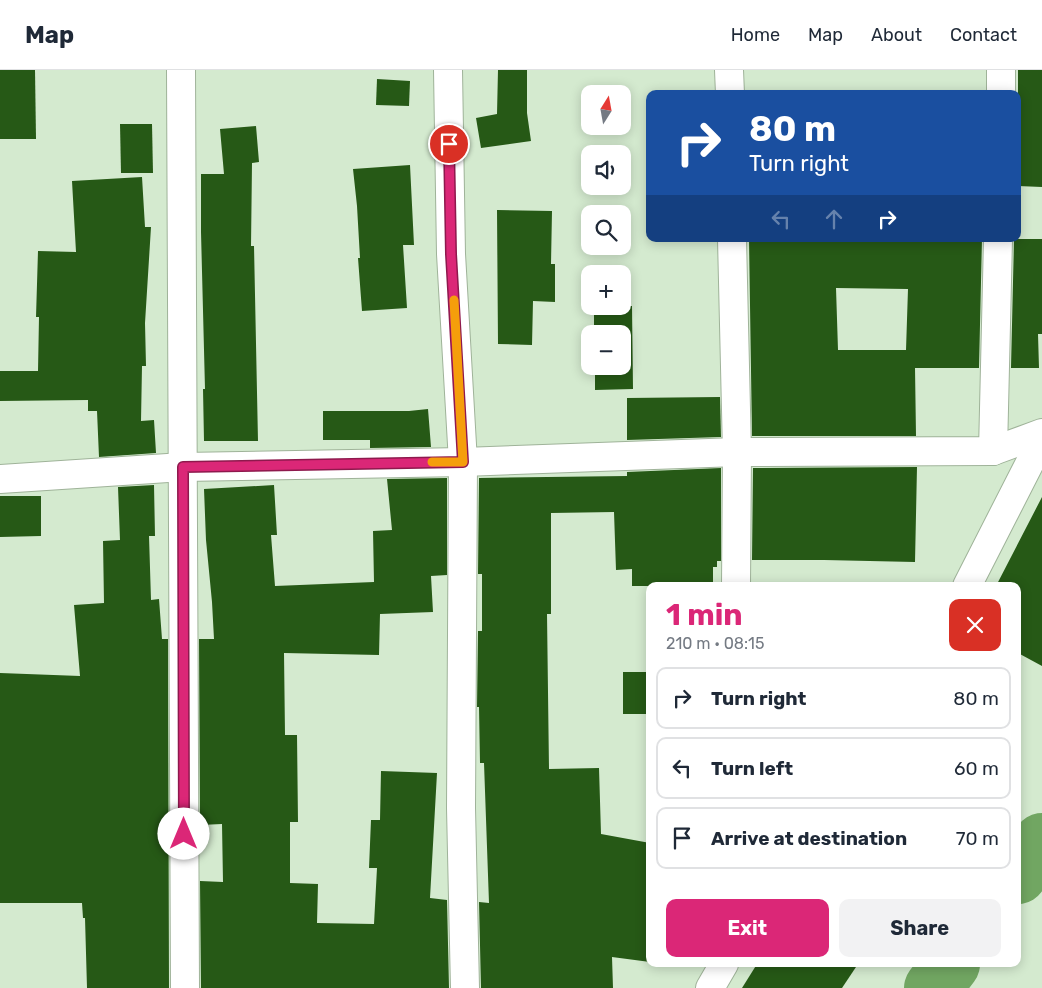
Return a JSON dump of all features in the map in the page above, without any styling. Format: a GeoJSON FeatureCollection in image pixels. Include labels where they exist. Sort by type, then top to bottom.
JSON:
{"type":"FeatureCollection","features":[{"type":"Feature","properties":{"kind":"street"},"geometry":{"type":"LineString","coordinates":[[181,70],[185,988]]}},
{"type":"Feature","properties":{"kind":"street"},"geometry":{"type":"LineString","coordinates":[[448,70],[451,254],[463,462],[462,808],[465,988]]}},
{"type":"Feature","properties":{"kind":"street"},"geometry":{"type":"LineString","coordinates":[[729,70],[730,90]]}},
{"type":"Feature","properties":{"kind":"street"},"geometry":{"type":"LineString","coordinates":[[1000,90],[1001,70]]}},
{"type":"Feature","properties":{"kind":"street"},"geometry":{"type":"LineString","coordinates":[[732,242],[736,452],[736,582]]}},
{"type":"Feature","properties":{"kind":"street"},"geometry":{"type":"LineString","coordinates":[[993,451],[998,242]]}},
{"type":"Feature","properties":{"kind":"street"},"geometry":{"type":"LineString","coordinates":[[0,479],[183,467],[463,462],[736,452],[993,451],[1042,433]]}},
{"type":"Feature","properties":{"kind":"street"},"geometry":{"type":"LineString","coordinates":[[969,582],[1042,439]]}},
{"type":"Feature","properties":{"kind":"street"},"geometry":{"type":"LineString","coordinates":[[710,988],[722,967]]}},
{"type":"Feature","properties":{"kind":"building"},"geometry":{"type":"Polygon","coordinates":[[[0,70],[35,70],[36,139],[0,139],[0,70]]]}},
{"type":"Feature","properties":{"kind":"building"},"geometry":{"type":"Polygon","coordinates":[[[498,70],[527,70],[527,113],[531,141],[481,148],[476,118],[497,114],[498,70]]]}},
{"type":"Feature","properties":{"kind":"building"},"geometry":{"type":"Polygon","coordinates":[[[1018,70],[1042,70],[1042,187],[1021,186],[1021,90],[1018,90],[1018,70]]]}},
{"type":"Feature","properties":{"kind":"building"},"geometry":{"type":"Polygon","coordinates":[[[377,79],[410,81],[409,106],[376,105],[377,79]]]}},
{"type":"Feature","properties":{"kind":"building"},"geometry":{"type":"Polygon","coordinates":[[[120,124],[152,124],[153,173],[121,173],[120,124]]]}},
{"type":"Feature","properties":{"kind":"building"},"geometry":{"type":"Polygon","coordinates":[[[256,126],[259,162],[252,163],[251,246],[254,246],[258,441],[204,441],[203,389],[205,389],[201,174],[224,174],[220,129],[256,126]]]}},
{"type":"Feature","properties":{"kind":"building"},"geometry":{"type":"Polygon","coordinates":[[[410,165],[414,245],[403,245],[407,308],[362,311],[357,206],[353,169],[410,165]]]}},
{"type":"Feature","properties":{"kind":"building"},"geometry":{"type":"Polygon","coordinates":[[[142,177],[145,227],[151,227],[145,323],[146,366],[142,366],[141,421],[154,420],[156,453],[99,457],[97,411],[88,411],[88,400],[0,401],[0,371],[38,371],[39,317],[36,317],[38,251],[76,252],[72,181],[142,177]]]}},
{"type":"Feature","properties":{"kind":"building"},"geometry":{"type":"Polygon","coordinates":[[[497,210],[552,211],[551,264],[555,264],[555,302],[533,301],[532,345],[498,344],[497,210]]]}},
{"type":"Feature","properties":{"kind":"building"},"geometry":{"type":"Polygon","coordinates":[[[1021,239],[1042,239],[1042,334],[1038,334],[1039,368],[1011,368],[1014,242],[1021,242],[1021,239]]]}},
{"type":"Feature","properties":{"kind":"building"},"geometry":{"type":"Polygon","coordinates":[[[749,242],[982,242],[979,368],[915,368],[916,436],[752,436],[749,242]],[[836,288],[838,350],[906,350],[908,289],[836,288]]]}},
{"type":"Feature","properties":{"kind":"building"},"geometry":{"type":"Polygon","coordinates":[[[632,306],[633,389],[595,390],[595,375],[631,375],[631,325],[594,325],[594,315],[631,315],[632,306]]]}},
{"type":"Feature","properties":{"kind":"building"},"geometry":{"type":"Polygon","coordinates":[[[720,397],[721,437],[627,440],[627,398],[720,397]]]}},
{"type":"Feature","properties":{"kind":"building"},"geometry":{"type":"Polygon","coordinates":[[[428,409],[431,447],[370,448],[370,440],[323,440],[323,411],[409,411],[428,409]]]}},
{"type":"Feature","properties":{"kind":"building"},"geometry":{"type":"Polygon","coordinates":[[[917,467],[915,562],[752,560],[753,468],[917,467]]]}},
{"type":"Feature","properties":{"kind":"building"},"geometry":{"type":"Polygon","coordinates":[[[721,468],[721,561],[717,561],[717,567],[713,567],[713,582],[646,582],[646,586],[632,586],[632,569],[616,570],[614,512],[551,513],[551,614],[547,614],[549,769],[599,768],[601,834],[646,842],[646,961],[612,957],[613,988],[481,988],[479,902],[489,903],[484,763],[480,763],[479,707],[477,707],[478,631],[482,631],[482,574],[478,574],[479,478],[627,476],[627,472],[721,468]]]}},
{"type":"Feature","properties":{"kind":"building"},"geometry":{"type":"Polygon","coordinates":[[[447,478],[447,575],[431,576],[433,612],[380,614],[379,655],[284,653],[285,735],[297,735],[298,822],[290,822],[290,883],[318,884],[317,923],[374,924],[377,868],[369,868],[371,820],[380,820],[381,771],[437,773],[430,898],[447,900],[449,988],[201,988],[200,881],[223,882],[222,824],[200,825],[199,639],[214,639],[204,489],[274,485],[277,535],[271,535],[275,586],[374,582],[373,531],[392,530],[387,479],[447,478]]]}},
{"type":"Feature","properties":{"kind":"building"},"geometry":{"type":"Polygon","coordinates":[[[154,485],[155,536],[149,536],[151,600],[159,599],[162,639],[168,639],[169,988],[87,988],[85,918],[83,918],[82,903],[0,903],[0,673],[80,676],[74,605],[104,603],[103,541],[120,540],[118,487],[154,485]]]}},
{"type":"Feature","properties":{"kind":"building"},"geometry":{"type":"Polygon","coordinates":[[[0,496],[41,496],[41,536],[0,537],[0,496]]]}},
{"type":"Feature","properties":{"kind":"building"},"geometry":{"type":"Polygon","coordinates":[[[1042,497],[1042,666],[1021,655],[1021,582],[998,582],[1042,497]]]}},
{"type":"Feature","properties":{"kind":"building"},"geometry":{"type":"Polygon","coordinates":[[[623,672],[646,672],[646,714],[623,714],[623,672]]]}},
{"type":"Feature","properties":{"kind":"building"},"geometry":{"type":"Polygon","coordinates":[[[755,967],[856,967],[842,988],[742,988],[755,967]]]}},
{"type":"Feature","properties":{"kind":"waterway"},"geometry":{"type":"LineString","coordinates":[[1021,871],[1042,842]]}},
{"type":"Feature","properties":{"kind":"waterway"},"geometry":{"type":"LineString","coordinates":[[933,988],[949,967]]}},
{"type":"Feature","properties":{"kind":"slow traffic"},"geometry":{"type":"LineString","coordinates":[[432,462],[463,462],[454,300]]}},
{"type":"Feature","properties":{"kind":"route"},"geometry":{"type":"LineString","coordinates":[[184,834],[183,467],[463,462],[451,254],[449,144]]}}]}
